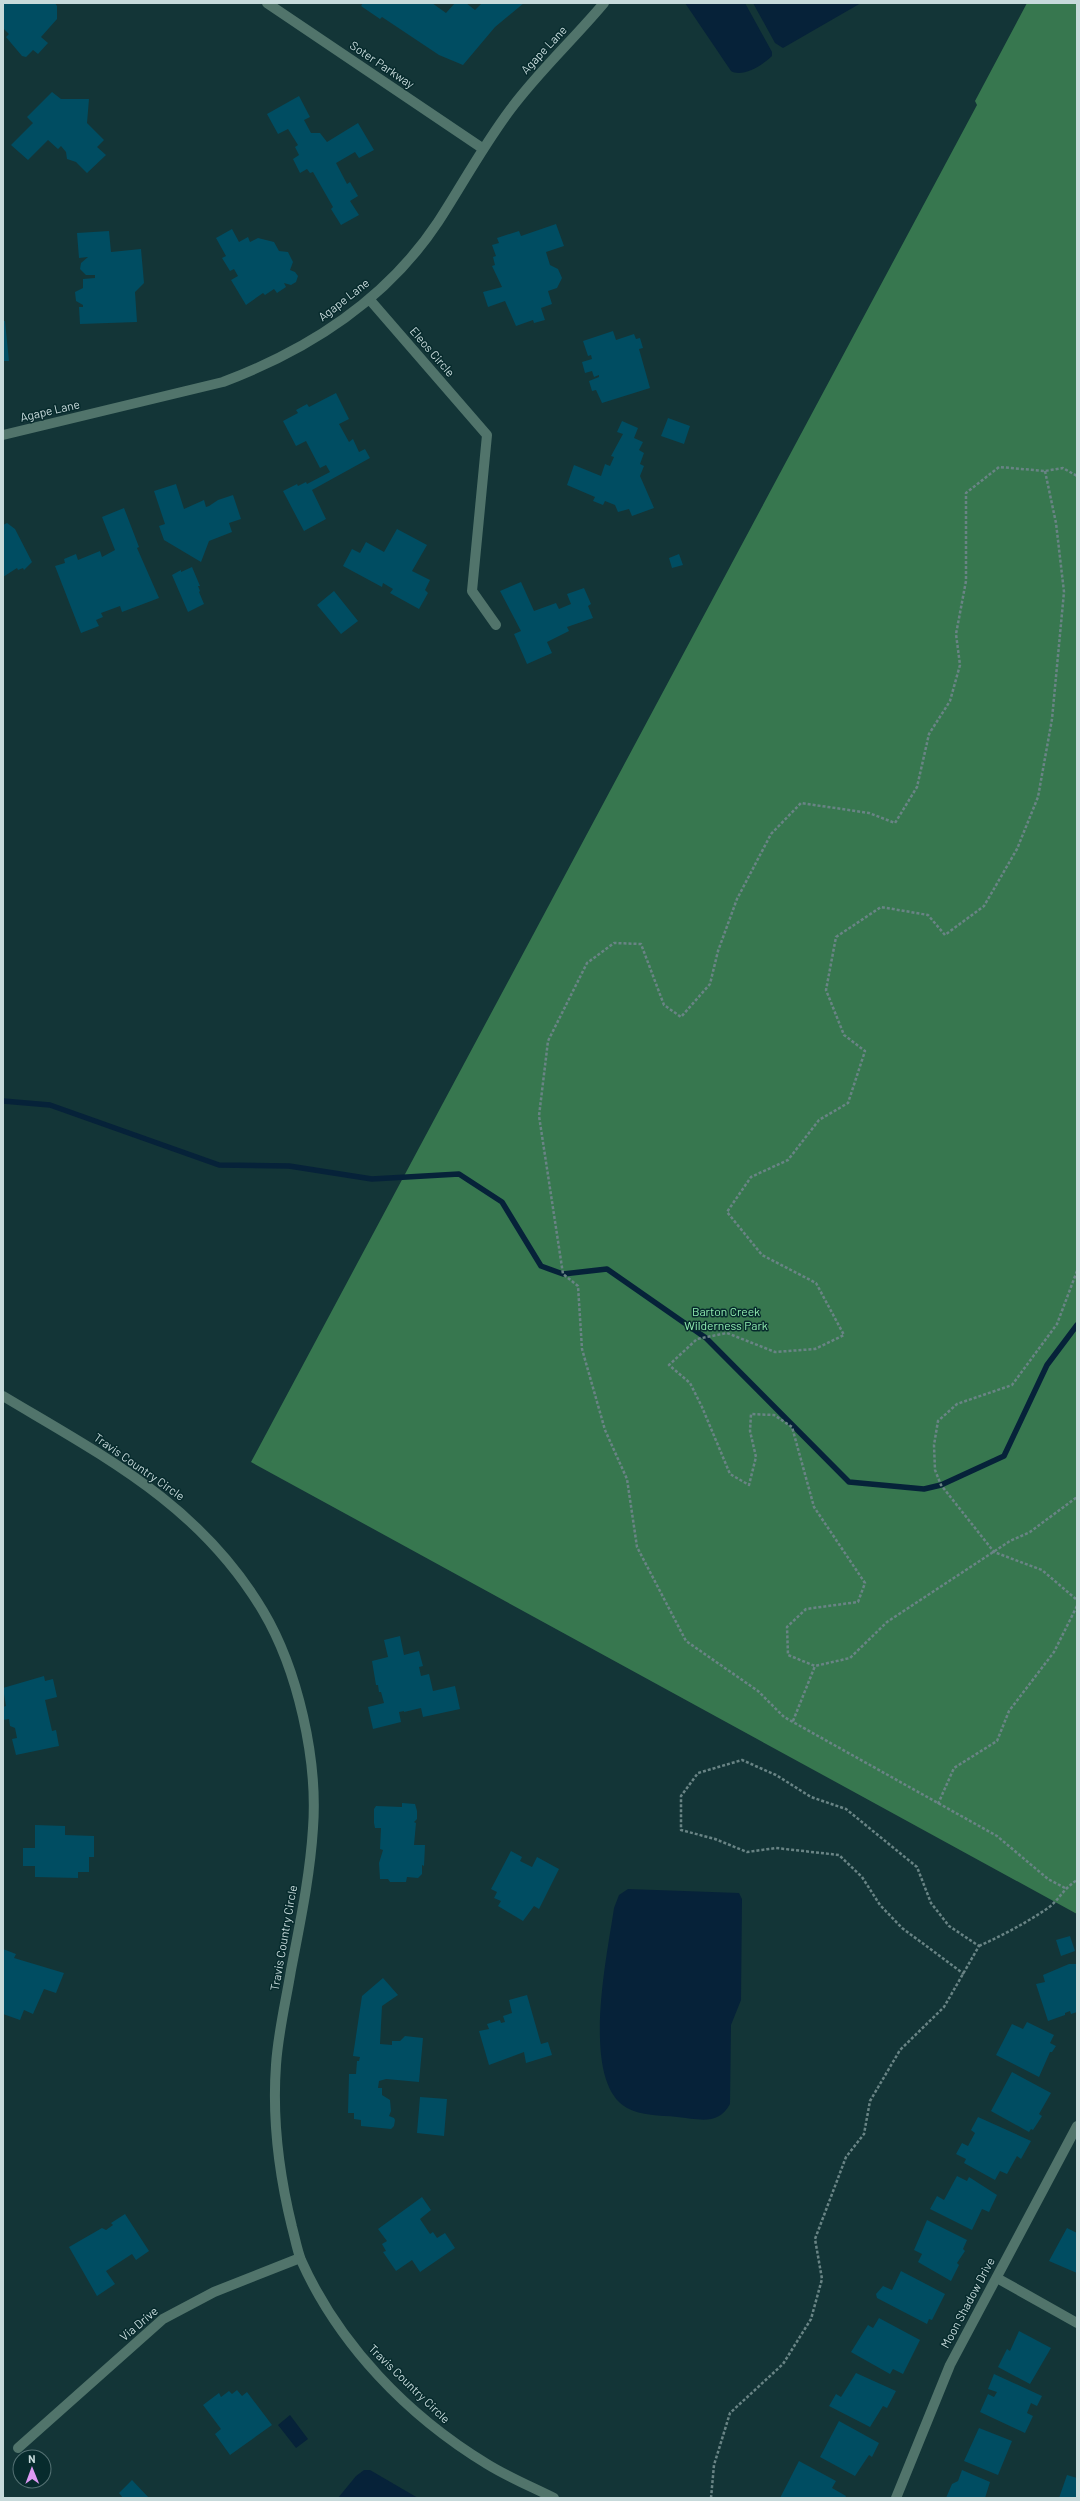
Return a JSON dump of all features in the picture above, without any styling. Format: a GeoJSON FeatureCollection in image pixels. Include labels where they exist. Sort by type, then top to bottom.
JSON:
{"type":"FeatureCollection","features":[{"type":"Feature","properties":{"kind":"street","name":"Soter Parkway"},"geometry":{"type":"LineString","coordinates":[[267,3],[482,148]]}},
{"type":"Feature","properties":{"kind":"street","name":"Agape Lane"},"geometry":{"type":"LineString","coordinates":[[3,435],[223,382],[289,353],[322,335],[370,300],[402,267],[437,223],[482,148],[531,82],[604,3]]}},
{"type":"Feature","properties":{"kind":"street","name":"Eleos Circle"},"geometry":{"type":"LineString","coordinates":[[370,300],[487,435],[472,591],[496,625]]}},
{"type":"Feature","properties":{"kind":"street","name":"Travis Country Circle"},"geometry":{"type":"LineString","coordinates":[[3,1396],[114,1462],[167,1500],[198,1527],[221,1552],[264,1612],[289,1671],[310,1752],[314,1826],[310,1861],[276,2064],[276,2130],[278,2166],[300,2258],[335,2323],[366,2363],[434,2428],[489,2466],[554,2498]]}},
{"type":"Feature","properties":{"kind":"street","name":"Moon Shadow Drive"},"geometry":{"type":"LineString","coordinates":[[896,2498],[950,2365],[1077,2126]]}},
{"type":"Feature","properties":{"kind":"street","name":"Via Drive"},"geometry":{"type":"LineString","coordinates":[[18,2448],[164,2319],[214,2292],[300,2258]]}},
{"type":"Feature","properties":{"kind":"street"},"geometry":{"type":"LineString","coordinates":[[997,2278],[1077,2323]]}},
{"type":"Feature","properties":{"kind":"path"},"geometry":{"type":"LineString","coordinates":[[1065,1888],[1048,1879],[996,1836],[792,1721],[784,1718],[758,1691],[686,1641],[637,1547],[627,1479],[605,1430],[582,1349],[578,1286],[563,1274],[539,1116],[548,1041],[587,963],[614,944],[641,944],[664,1005],[681,1018],[710,984],[718,951],[738,899],[771,834],[801,803],[869,813],[895,823],[917,787],[929,734],[950,702],[960,665],[956,634],[966,581],[966,494],[999,467],[1045,470],[1063,468],[1077,476]]}},
{"type":"Feature","properties":{"kind":"path"},"geometry":{"type":"LineString","coordinates":[[1045,470],[1056,523],[1064,592],[1052,719],[1038,797],[1017,850],[984,906],[946,936],[928,915],[881,907],[836,937],[826,990],[844,1035],[865,1051],[848,1103],[819,1120],[788,1160],[751,1177],[727,1212],[762,1255],[816,1283],[844,1335],[815,1349],[775,1352],[727,1333],[697,1339],[669,1365],[690,1383],[702,1407],[730,1474],[749,1485],[756,1457],[750,1431],[751,1414],[774,1415],[792,1427],[814,1507],[865,1583],[858,1602],[806,1609],[787,1627],[788,1655],[815,1666],[850,1658],[887,1622],[1010,1541],[1030,1532],[1077,1497]]}},
{"type":"Feature","properties":{"kind":"path"},"geometry":{"type":"LineString","coordinates":[[1077,1271],[1057,1324],[1012,1385],[957,1404],[938,1421],[934,1445],[935,1470],[941,1485],[994,1552],[1042,1570],[1077,1600]]}},
{"type":"Feature","properties":{"kind":"path"},"geometry":{"type":"LineString","coordinates":[[938,1804],[954,1768],[997,1742],[1008,1711],[1054,1652],[1077,1606]]}},
{"type":"Feature","properties":{"kind":"path"},"geometry":{"type":"LineString","coordinates":[[792,1721],[815,1666]]}},
{"type":"Feature","properties":{"kind":"path"},"geometry":{"type":"LineString","coordinates":[[964,1974],[902,1928],[880,1905],[862,1877],[839,1855],[776,1848],[747,1852],[715,1839],[681,1830],[681,1796],[698,1773],[742,1760],[776,1775],[812,1797],[846,1809],[917,1867],[931,1903],[940,1915],[949,1926],[979,1946]]}},
{"type":"Feature","properties":{"kind":"path"},"geometry":{"type":"LineString","coordinates":[[711,2498],[714,2465],[730,2413],[783,2364],[811,2319],[822,2279],[816,2239],[846,2157],[864,2134],[870,2101],[900,2050],[944,2007],[979,1946],[1005,1934],[1049,1907],[1065,1888],[1077,1880]]}},
{"type":"Feature","properties":{"kind":"green space","name":"Barton Creek Wilderness Park"},"geometry":{"type":"Polygon","coordinates":[[[1027,3],[1077,3],[1077,1914],[251,1462],[977,105],[975,101],[1027,3]]]}},
{"type":"Feature","properties":{"kind":"water"},"geometry":{"type":"Polygon","coordinates":[[[685,3],[745,3],[772,52],[772,56],[752,70],[741,73],[731,71],[685,3]]]}},
{"type":"Feature","properties":{"kind":"water"},"geometry":{"type":"Polygon","coordinates":[[[753,3],[861,3],[783,48],[775,43],[753,3]]]}},
{"type":"Feature","properties":{"kind":"water"},"geometry":{"type":"Polygon","coordinates":[[[628,1889],[739,1893],[742,1899],[741,2000],[731,2025],[730,2104],[720,2116],[707,2120],[700,2120],[651,2115],[632,2111],[612,2093],[604,2072],[600,2044],[600,2014],[614,1908],[619,1895],[628,1889]]]}},
{"type":"Feature","properties":{"kind":"water"},"geometry":{"type":"Polygon","coordinates":[[[290,2415],[308,2439],[296,2448],[278,2425],[290,2415]]]}},
{"type":"Feature","properties":{"kind":"water"},"geometry":{"type":"Polygon","coordinates":[[[364,2470],[370,2470],[418,2498],[338,2498],[356,2476],[364,2470]]]}},
{"type":"Feature","properties":{"kind":"building"},"geometry":{"type":"Polygon","coordinates":[[[3,3],[55,3],[57,6],[57,19],[41,37],[48,43],[38,54],[33,50],[26,57],[22,56],[6,37],[9,34],[3,28],[3,3]]]}},
{"type":"Feature","properties":{"kind":"building"},"geometry":{"type":"Polygon","coordinates":[[[363,3],[432,3],[446,13],[455,3],[466,3],[475,10],[482,3],[524,3],[495,27],[463,65],[439,55],[382,17],[380,19],[361,6],[363,3]]]}},
{"type":"Feature","properties":{"kind":"building"},"geometry":{"type":"Polygon","coordinates":[[[52,92],[61,99],[89,99],[87,123],[104,140],[97,147],[106,155],[87,173],[76,162],[67,159],[66,152],[61,146],[58,149],[48,140],[28,160],[11,145],[33,123],[27,117],[52,92]]]}},
{"type":"Feature","properties":{"kind":"building"},"geometry":{"type":"Polygon","coordinates":[[[299,96],[310,117],[304,120],[311,133],[320,133],[327,142],[358,123],[374,150],[359,158],[355,152],[336,163],[347,184],[350,182],[358,196],[350,201],[359,215],[341,225],[331,209],[333,207],[313,172],[310,173],[307,169],[300,173],[293,159],[299,155],[295,147],[298,145],[288,129],[278,134],[267,114],[299,96]]]}},
{"type":"Feature","properties":{"kind":"building"},"geometry":{"type":"Polygon","coordinates":[[[556,224],[564,246],[546,252],[550,265],[558,269],[562,278],[557,288],[548,291],[552,304],[541,308],[545,320],[534,323],[533,320],[516,326],[505,301],[488,307],[483,292],[502,287],[492,266],[495,265],[493,257],[496,256],[492,245],[499,243],[497,238],[519,231],[521,236],[556,224]]]}},
{"type":"Feature","properties":{"kind":"building"},"geometry":{"type":"Polygon","coordinates":[[[232,229],[239,242],[248,237],[250,242],[258,238],[274,242],[279,251],[288,252],[293,262],[290,270],[295,272],[298,276],[296,282],[291,285],[284,283],[286,287],[277,293],[274,289],[265,295],[263,293],[246,305],[231,280],[238,276],[234,269],[230,271],[222,258],[226,256],[216,238],[232,229]]]}},
{"type":"Feature","properties":{"kind":"building"},"geometry":{"type":"Polygon","coordinates":[[[109,231],[111,252],[141,249],[144,283],[135,292],[137,322],[80,324],[79,307],[83,307],[83,305],[76,301],[75,292],[83,288],[83,279],[95,278],[95,275],[86,275],[80,269],[81,263],[88,257],[79,258],[77,233],[109,231]]]}},
{"type":"Feature","properties":{"kind":"building"},"geometry":{"type":"Polygon","coordinates":[[[3,321],[5,321],[9,361],[3,361],[3,321]]]}},
{"type":"Feature","properties":{"kind":"building"},"geometry":{"type":"Polygon","coordinates":[[[613,331],[616,340],[634,334],[636,339],[640,338],[643,348],[639,349],[650,388],[602,403],[596,390],[592,391],[589,381],[599,377],[599,375],[594,377],[592,371],[585,373],[582,362],[592,359],[591,355],[588,356],[583,341],[613,331]]]}},
{"type":"Feature","properties":{"kind":"building"},"geometry":{"type":"Polygon","coordinates":[[[336,393],[349,419],[339,424],[349,442],[353,439],[359,452],[365,449],[370,458],[312,490],[326,519],[304,531],[283,491],[297,484],[298,486],[306,482],[307,484],[330,472],[326,465],[320,468],[306,441],[296,446],[283,421],[298,413],[296,410],[307,404],[309,407],[336,393]]]}},
{"type":"Feature","properties":{"kind":"building"},"geometry":{"type":"Polygon","coordinates":[[[668,418],[690,426],[684,444],[661,436],[668,418]]]}},
{"type":"Feature","properties":{"kind":"building"},"geometry":{"type":"Polygon","coordinates":[[[622,421],[638,428],[634,438],[643,442],[639,450],[644,453],[640,464],[644,466],[640,476],[654,508],[632,516],[629,509],[618,512],[615,505],[605,501],[603,505],[593,501],[595,497],[567,485],[574,465],[601,476],[605,464],[610,466],[614,457],[611,456],[623,434],[617,432],[622,421]]]}},
{"type":"Feature","properties":{"kind":"building"},"geometry":{"type":"Polygon","coordinates":[[[176,484],[184,509],[204,500],[206,507],[218,500],[233,495],[241,519],[229,523],[232,532],[209,541],[201,562],[164,540],[159,526],[165,524],[154,491],[176,484]]]}},
{"type":"Feature","properties":{"kind":"building"},"geometry":{"type":"Polygon","coordinates":[[[124,508],[139,547],[137,548],[159,598],[122,612],[120,606],[101,613],[103,617],[96,620],[99,626],[81,633],[55,566],[65,563],[64,559],[76,554],[78,560],[100,551],[102,557],[115,550],[102,517],[124,508]]]}},
{"type":"Feature","properties":{"kind":"building"},"geometry":{"type":"Polygon","coordinates":[[[7,523],[15,529],[32,562],[24,570],[23,568],[18,570],[17,568],[3,577],[3,525],[7,523]]]}},
{"type":"Feature","properties":{"kind":"building"},"geometry":{"type":"Polygon","coordinates":[[[397,529],[427,545],[412,571],[430,580],[425,590],[428,593],[419,609],[390,593],[393,589],[383,583],[382,587],[343,566],[352,549],[360,553],[366,542],[384,552],[397,529]]]}},
{"type":"Feature","properties":{"kind":"building"},"geometry":{"type":"Polygon","coordinates":[[[679,554],[683,565],[672,568],[669,558],[679,554]]]}},
{"type":"Feature","properties":{"kind":"building"},"geometry":{"type":"Polygon","coordinates":[[[192,567],[200,586],[198,586],[199,592],[204,604],[188,612],[172,575],[181,570],[181,572],[192,567]]]}},
{"type":"Feature","properties":{"kind":"building"},"geometry":{"type":"Polygon","coordinates":[[[521,582],[534,611],[556,603],[559,609],[571,604],[567,594],[584,588],[591,604],[588,606],[593,618],[567,627],[569,631],[547,642],[552,653],[527,664],[514,634],[521,631],[500,591],[521,582]]]}},
{"type":"Feature","properties":{"kind":"building"},"geometry":{"type":"Polygon","coordinates":[[[334,591],[358,621],[341,634],[317,605],[334,591]]]}},
{"type":"Feature","properties":{"kind":"building"},"geometry":{"type":"Polygon","coordinates":[[[400,1636],[404,1655],[419,1651],[423,1666],[419,1667],[421,1676],[429,1674],[433,1691],[455,1686],[460,1709],[423,1717],[421,1708],[399,1712],[401,1722],[373,1729],[368,1707],[384,1703],[381,1692],[379,1692],[378,1685],[376,1685],[372,1661],[388,1657],[384,1640],[400,1636]]]}},
{"type":"Feature","properties":{"kind":"building"},"geometry":{"type":"Polygon","coordinates":[[[44,1676],[45,1681],[53,1679],[57,1697],[45,1700],[52,1731],[56,1730],[59,1746],[16,1755],[12,1739],[17,1738],[15,1728],[10,1726],[9,1719],[3,1720],[3,1707],[6,1706],[3,1688],[44,1676]]]}},
{"type":"Feature","properties":{"kind":"building"},"geometry":{"type":"Polygon","coordinates":[[[402,1803],[415,1804],[417,1819],[414,1822],[416,1823],[414,1845],[425,1845],[424,1866],[422,1865],[422,1874],[418,1878],[407,1877],[406,1882],[390,1882],[388,1879],[380,1879],[379,1863],[383,1850],[380,1849],[381,1828],[375,1828],[374,1809],[376,1806],[402,1807],[402,1803]]]}},
{"type":"Feature","properties":{"kind":"building"},"geometry":{"type":"Polygon","coordinates":[[[35,1825],[65,1826],[65,1835],[94,1836],[94,1857],[89,1857],[89,1872],[78,1872],[78,1878],[35,1877],[35,1866],[23,1866],[23,1848],[35,1848],[35,1825]]]}},
{"type":"Feature","properties":{"kind":"building"},"geometry":{"type":"Polygon","coordinates":[[[511,1851],[522,1857],[520,1861],[532,1867],[537,1857],[559,1869],[539,1909],[534,1906],[523,1921],[498,1906],[501,1901],[494,1898],[497,1892],[491,1889],[511,1851]]]}},
{"type":"Feature","properties":{"kind":"building"},"geometry":{"type":"Polygon","coordinates":[[[1070,1936],[1075,1951],[1061,1956],[1056,1940],[1070,1936]]]}},
{"type":"Feature","properties":{"kind":"building"},"geometry":{"type":"Polygon","coordinates":[[[3,1949],[16,1954],[14,1958],[64,1973],[56,1993],[44,1989],[33,2014],[24,2010],[20,2020],[3,2014],[3,1949]]]}},
{"type":"Feature","properties":{"kind":"building"},"geometry":{"type":"Polygon","coordinates":[[[1069,1964],[1076,1964],[1077,1967],[1077,2012],[1071,2014],[1070,2011],[1065,2013],[1065,2015],[1048,2021],[1036,1984],[1045,1982],[1043,1975],[1069,1964]]]}},
{"type":"Feature","properties":{"kind":"building"},"geometry":{"type":"Polygon","coordinates":[[[383,1978],[398,1995],[382,2006],[380,2044],[392,2045],[392,2041],[400,2041],[405,2036],[423,2038],[419,2082],[386,2079],[379,2081],[378,2088],[382,2088],[382,2095],[390,2100],[391,2111],[389,2116],[395,2120],[394,2126],[391,2129],[361,2126],[361,2120],[354,2119],[354,2113],[348,2113],[349,2074],[356,2074],[357,2061],[359,2061],[360,2057],[353,2056],[362,1996],[383,1978]]]}},
{"type":"Feature","properties":{"kind":"building"},"geometry":{"type":"Polygon","coordinates":[[[527,1995],[541,2044],[548,2042],[552,2055],[526,2063],[524,2052],[489,2065],[479,2031],[489,2029],[487,2024],[500,2020],[501,2023],[505,2022],[503,2016],[512,2013],[509,2000],[527,1995]]]}},
{"type":"Feature","properties":{"kind":"building"},"geometry":{"type":"Polygon","coordinates":[[[1027,2022],[1054,2035],[1050,2043],[1056,2046],[1052,2052],[1050,2052],[1039,2077],[996,2055],[1012,2024],[1023,2029],[1027,2022]]]}},
{"type":"Feature","properties":{"kind":"building"},"geometry":{"type":"Polygon","coordinates":[[[1012,2072],[1051,2093],[1039,2114],[1042,2116],[1033,2130],[1031,2129],[1029,2132],[991,2111],[1012,2072]]]}},
{"type":"Feature","properties":{"kind":"building"},"geometry":{"type":"Polygon","coordinates":[[[420,2097],[447,2099],[444,2136],[417,2133],[420,2097]]]}},
{"type":"Feature","properties":{"kind":"building"},"geometry":{"type":"Polygon","coordinates":[[[978,2117],[1031,2141],[1021,2159],[1017,2156],[1007,2174],[1000,2171],[995,2180],[964,2163],[966,2159],[956,2154],[962,2143],[968,2146],[975,2133],[971,2130],[978,2117]]]}},
{"type":"Feature","properties":{"kind":"building"},"geometry":{"type":"Polygon","coordinates":[[[957,2176],[967,2181],[969,2177],[997,2195],[989,2212],[982,2209],[972,2230],[930,2209],[937,2196],[944,2200],[957,2176]]]}},
{"type":"Feature","properties":{"kind":"building"},"geometry":{"type":"Polygon","coordinates":[[[422,2197],[431,2210],[420,2219],[430,2234],[433,2232],[437,2238],[445,2233],[455,2248],[420,2272],[412,2260],[396,2271],[383,2252],[386,2251],[382,2244],[387,2241],[378,2229],[422,2197]]]}},
{"type":"Feature","properties":{"kind":"building"},"geometry":{"type":"Polygon","coordinates":[[[125,2214],[149,2251],[136,2260],[132,2254],[106,2271],[115,2284],[97,2296],[69,2247],[102,2228],[106,2230],[113,2225],[111,2223],[125,2214]]]}},
{"type":"Feature","properties":{"kind":"building"},"geometry":{"type":"Polygon","coordinates":[[[927,2220],[967,2240],[963,2249],[965,2251],[957,2263],[959,2265],[951,2281],[918,2262],[922,2254],[914,2250],[927,2220]]]}},
{"type":"Feature","properties":{"kind":"building"},"geometry":{"type":"Polygon","coordinates":[[[1067,2228],[1077,2233],[1077,2273],[1049,2261],[1067,2228]]]}},
{"type":"Feature","properties":{"kind":"building"},"geometry":{"type":"Polygon","coordinates":[[[901,2271],[945,2294],[932,2320],[929,2319],[927,2324],[877,2298],[876,2294],[883,2286],[892,2290],[901,2271]]]}},
{"type":"Feature","properties":{"kind":"building"},"geometry":{"type":"Polygon","coordinates":[[[879,2318],[920,2340],[903,2374],[893,2369],[890,2374],[851,2352],[868,2325],[873,2328],[879,2318]]]}},
{"type":"Feature","properties":{"kind":"building"},"geometry":{"type":"Polygon","coordinates":[[[1019,2331],[1051,2348],[1030,2384],[998,2367],[1007,2349],[1010,2351],[1019,2331]]]}},
{"type":"Feature","properties":{"kind":"building"},"geometry":{"type":"Polygon","coordinates":[[[856,2373],[896,2391],[887,2408],[883,2406],[870,2427],[829,2406],[836,2394],[841,2397],[856,2373]]]}},
{"type":"Feature","properties":{"kind":"building"},"geometry":{"type":"Polygon","coordinates":[[[994,2374],[1042,2396],[1037,2406],[1031,2403],[1027,2413],[1033,2416],[1025,2433],[980,2412],[988,2394],[994,2397],[997,2392],[988,2389],[994,2374]]]}},
{"type":"Feature","properties":{"kind":"building"},"geometry":{"type":"Polygon","coordinates":[[[237,2390],[242,2396],[247,2392],[272,2425],[230,2455],[215,2434],[221,2429],[203,2405],[219,2393],[221,2397],[229,2391],[232,2394],[237,2390]]]}},
{"type":"Feature","properties":{"kind":"building"},"geometry":{"type":"Polygon","coordinates":[[[839,2421],[879,2443],[872,2457],[869,2455],[855,2476],[820,2457],[839,2421]]]}},
{"type":"Feature","properties":{"kind":"building"},"geometry":{"type":"Polygon","coordinates":[[[979,2428],[1012,2441],[998,2475],[964,2461],[979,2428]]]}},
{"type":"Feature","properties":{"kind":"building"},"geometry":{"type":"Polygon","coordinates":[[[799,2461],[836,2481],[832,2488],[846,2496],[845,2498],[780,2498],[799,2461]]]}},
{"type":"Feature","properties":{"kind":"building"},"geometry":{"type":"Polygon","coordinates":[[[962,2470],[990,2482],[985,2498],[946,2498],[952,2484],[958,2481],[962,2470]]]}},
{"type":"Feature","properties":{"kind":"building"},"geometry":{"type":"Polygon","coordinates":[[[1067,2475],[1077,2478],[1077,2498],[1059,2498],[1067,2475]]]}},
{"type":"Feature","properties":{"kind":"building"},"geometry":{"type":"Polygon","coordinates":[[[132,2480],[149,2498],[123,2498],[119,2493],[132,2480]]]}},
{"type":"Feature","properties":{"kind":"waterway"},"geometry":{"type":"LineString","coordinates":[[3,1101],[50,1105],[219,1165],[289,1166],[372,1179],[459,1174],[502,1202],[541,1266],[563,1274],[607,1269],[706,1338],[849,1482],[924,1489],[941,1485],[1004,1456],[1047,1365],[1077,1325]]}}]}
